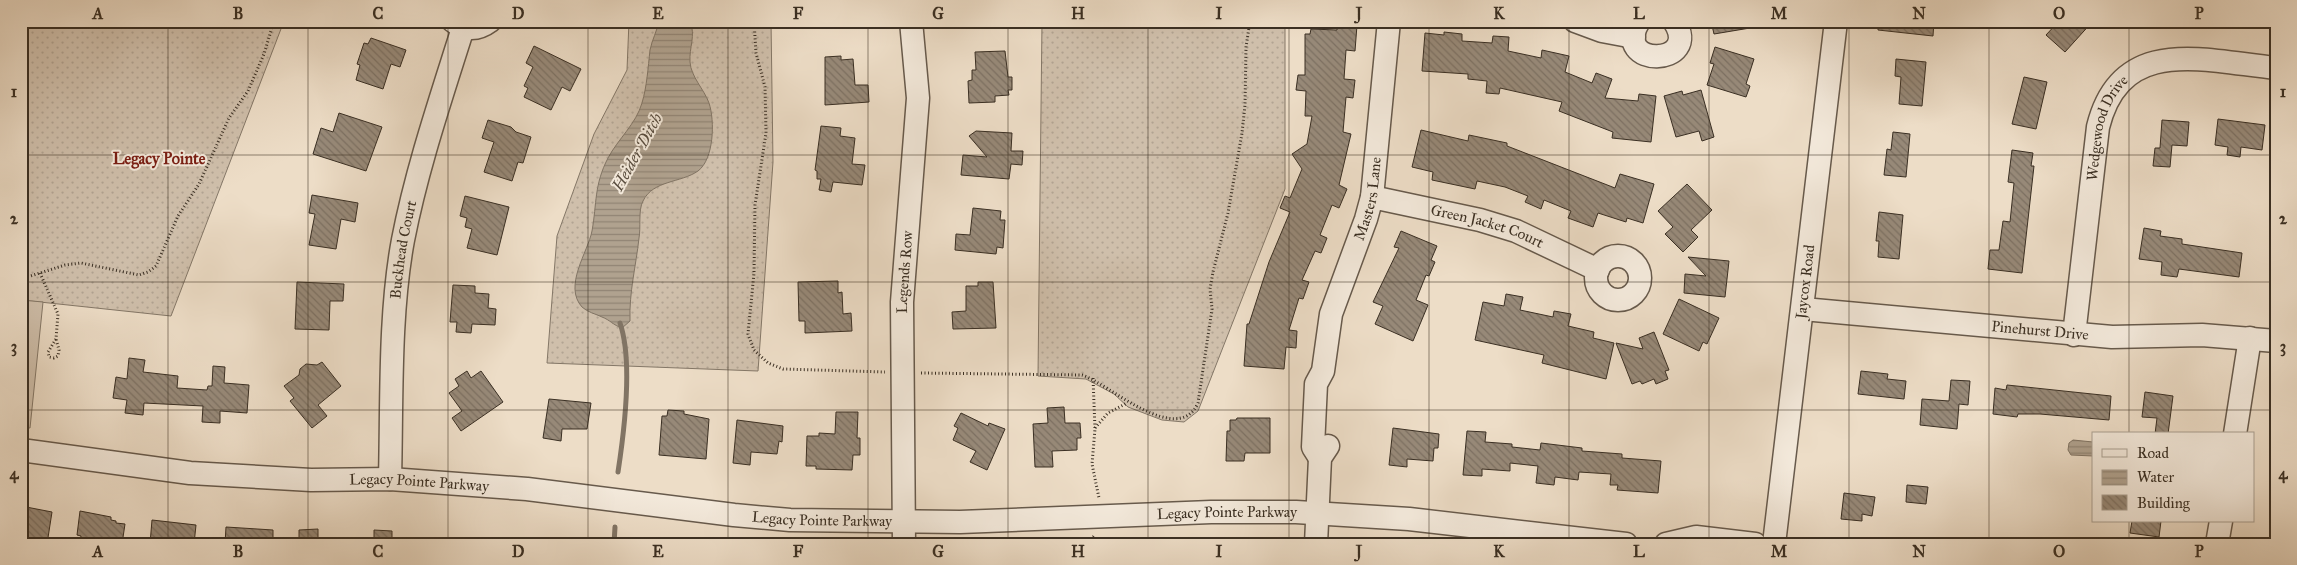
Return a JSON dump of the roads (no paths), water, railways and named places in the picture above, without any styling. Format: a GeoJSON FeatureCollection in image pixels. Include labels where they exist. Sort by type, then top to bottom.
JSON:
{"type":"FeatureCollection","features":[{"type":"Feature","properties":{"kind":"street","name":"Buckhead Court"},"geometry":{"type":"LineString","coordinates":[[390,479],[395,307],[403,241],[420,166],[458,25],[474,29],[490,21]]}},
{"type":"Feature","properties":{"kind":"street","name":"Legends Row"},"geometry":{"type":"LineString","coordinates":[[904,533],[902,302],[918,98],[911,21]]}},
{"type":"Feature","properties":{"kind":"street","name":"Masters Lane"},"geometry":{"type":"LineString","coordinates":[[1316,544],[1320,458],[1313,447],[1321,416],[1316,384],[1323,371],[1331,314],[1366,219],[1372,197],[1389,21]]}},
{"type":"Feature","properties":{"kind":"street"},"geometry":{"type":"LineString","coordinates":[[1575,21],[1602,31],[1636,29],[1640,51],[1653,58],[1662,58],[1675,49],[1679,34],[1674,21]]}},
{"type":"Feature","properties":{"kind":"street","name":"Jaycox Road"},"geometry":{"type":"LineString","coordinates":[[1774,544],[1836,21]]}},
{"type":"Feature","properties":{"kind":"street","name":"Wedgewood Drive"},"geometry":{"type":"LineString","coordinates":[[2074,334],[2098,127],[2108,96],[2121,80],[2137,68],[2156,61],[2176,58],[2276,68]]}},
{"type":"Feature","properties":{"kind":"street","name":"Green Jacket Court"},"geometry":{"type":"LineString","coordinates":[[1372,197],[1480,220],[1516,231],[1598,270]]}},
{"type":"Feature","properties":{"kind":"street","name":"Pinehurst Drive"},"geometry":{"type":"LineString","coordinates":[[1802,309],[2112,337],[2202,335],[2276,340]]}},
{"type":"Feature","properties":{"kind":"street"},"geometry":{"type":"LineString","coordinates":[[2235,432],[2250,338]]}},
{"type":"Feature","properties":{"kind":"street","name":"Legacy Pointe Parkway"},"geometry":{"type":"LineString","coordinates":[[21,450],[190,473],[311,480],[390,479],[527,489],[734,515],[904,533],[1100,516],[1211,512],[1318,513],[1408,519],[1626,544]]}},
{"type":"Feature","properties":{"kind":"street"},"geometry":{"type":"LineString","coordinates":[[2218,544],[2221,522]]}},
{"type":"Feature","properties":{"kind":"street"},"geometry":{"type":"LineString","coordinates":[[1666,544],[1696,537],[1755,544]]}},
{"type":"Feature","properties":{"kind":"water"},"geometry":{"type":"Polygon","coordinates":[[[659,21],[690,21],[692,37],[690,62],[695,78],[709,103],[712,120],[712,139],[707,158],[698,171],[653,189],[641,205],[640,234],[632,289],[630,321],[622,328],[582,307],[577,299],[576,279],[592,231],[598,186],[603,168],[612,151],[636,118],[642,103],[650,50],[659,21]]]}},
{"type":"Feature","properties":{"kind":"water"},"geometry":{"type":"Polygon","coordinates":[[[2073,440],[2092,442],[2092,456],[2071,455],[2068,450],[2069,443],[2073,440]]]}},
{"type":"Feature","properties":{"kind":"waterway","name":"Heider Ditch"},"geometry":{"type":"LineString","coordinates":[[618,472],[625,418],[627,377],[624,339],[620,323]]}},
{"type":"Feature","properties":{"kind":"waterway","name":"Heider Ditch"},"geometry":{"type":"LineString","coordinates":[[614,544],[615,527]]}},
{"type":"Feature","properties":{"kind":"district","name":"Legacy Pointe"},"geometry":{"type":"Point","coordinates":[159,158]}}]}
